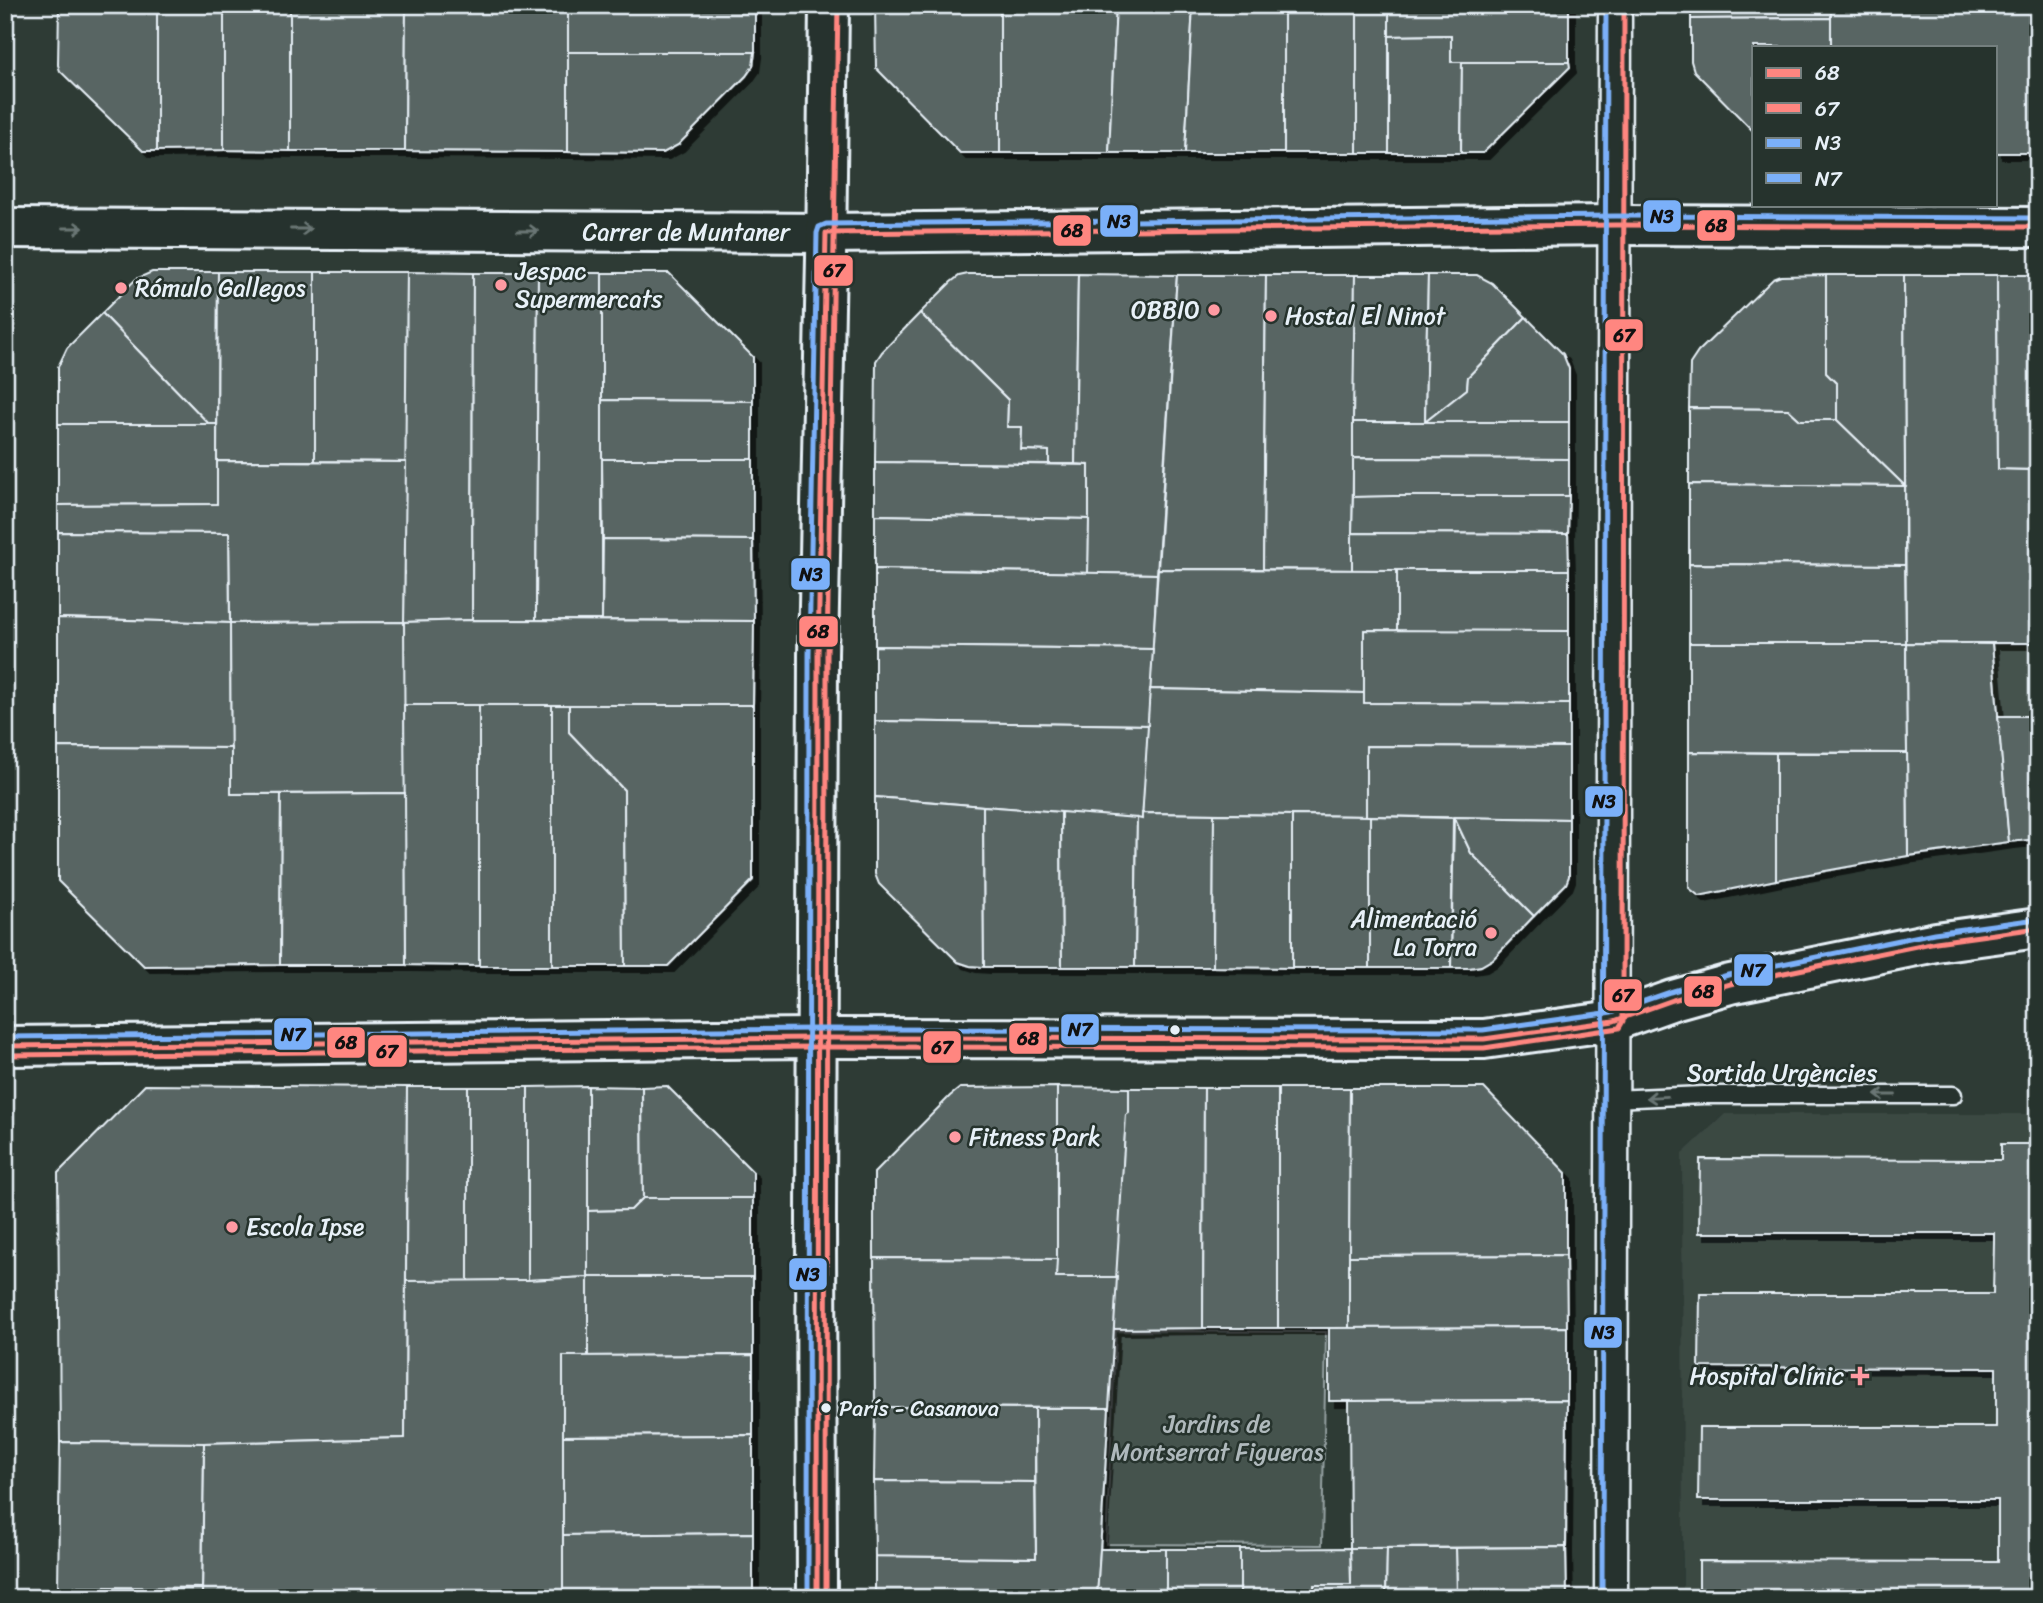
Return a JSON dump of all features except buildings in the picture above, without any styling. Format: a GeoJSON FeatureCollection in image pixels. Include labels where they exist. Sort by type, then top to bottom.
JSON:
{"type":"FeatureCollection","features":[{"type":"Feature","properties":{"kind":"main road"},"geometry":{"type":"LineString","coordinates":[[817,1598],[818,655],[829,5]]}},
{"type":"Feature","properties":{"kind":"main road","name":"Carrer de Muntaner"},"geometry":{"type":"LineString","coordinates":[[5,228],[826,233],[1616,225],[2038,227]]}},
{"type":"Feature","properties":{"kind":"main road"},"geometry":{"type":"LineString","coordinates":[[5,1046],[817,1038],[1484,1039],[1614,1021],[1730,984],[1936,942],[2038,928]]}},
{"type":"Feature","properties":{"kind":"street"},"geometry":{"type":"LineString","coordinates":[[1611,1598],[1615,5]]}},
{"type":"Feature","properties":{"kind":"lane","name":"Sortida Urgències"},"geometry":{"type":"LineString","coordinates":[[1612,1099],[1703,1095],[1953,1094]]}},
{"type":"Feature","properties":{"kind":"shaded area","name":"Hospital Clínic"},"geometry":{"type":"Polygon","coordinates":[[[1725,1114],[2038,1114],[2038,1598],[1683,1598],[1682,1154],[1725,1114]]]}},
{"type":"Feature","properties":{"kind":"green space"},"geometry":{"type":"Polygon","coordinates":[[[2038,643],[2038,716],[1998,716],[1992,644],[2038,643]]]}},
{"type":"Feature","properties":{"kind":"green space","name":"Jardins de Montserrat Figueras"},"geometry":{"type":"Polygon","coordinates":[[[1116,1331],[1326,1332],[1322,1545],[1106,1544],[1116,1331]]]}},
{"type":"Feature","properties":{"kind":"transit line","name":"67"},"geometry":{"type":"LineString","coordinates":[[826,1598],[827,655],[838,5]]}},
{"type":"Feature","properties":{"kind":"transit line","name":"N3"},"geometry":{"type":"LineString","coordinates":[[1602,1598],[1606,5]]}},
{"type":"Feature","properties":{"kind":"transit line","name":"67"},"geometry":{"type":"LineString","coordinates":[[5,1055],[817,1047],[1484,1048],[1619,1028],[1623,1021],[1624,5]]}},
{"type":"Feature","properties":{"kind":"transit line","name":"N3"},"geometry":{"type":"LineString","coordinates":[[808,1598],[809,655],[819,227],[826,224],[1616,216],[2038,218]]}},
{"type":"Feature","properties":{"kind":"transit line","name":"68"},"geometry":{"type":"LineString","coordinates":[[817,1598],[818,655],[826,233],[1616,225],[2038,227]]}},
{"type":"Feature","properties":{"kind":"transit line","name":"N7"},"geometry":{"type":"LineString","coordinates":[[5,1037],[817,1029],[1483,1030],[1612,1012],[1728,975],[1934,933],[2037,919]]}},
{"type":"Feature","properties":{"kind":"transit line","name":"68"},"geometry":{"type":"LineString","coordinates":[[5,1046],[817,1038],[1484,1039],[1614,1021],[1730,984],[1936,942],[2038,928]]}},
{"type":"Feature","properties":{"kind":"place","name":"Jespac Supermercats"},"geometry":{"type":"Point","coordinates":[501,285]}},
{"type":"Feature","properties":{"kind":"place","name":"Rómulo Gallegos"},"geometry":{"type":"Point","coordinates":[121,288]}},
{"type":"Feature","properties":{"kind":"place","name":"OBBIO"},"geometry":{"type":"Point","coordinates":[1214,310]}},
{"type":"Feature","properties":{"kind":"place","name":"Hostal El Ninot"},"geometry":{"type":"Point","coordinates":[1271,316]}},
{"type":"Feature","properties":{"kind":"place","name":"Alimentació La Torra"},"geometry":{"type":"Point","coordinates":[1491,933]}},
{"type":"Feature","properties":{"kind":"place","name":"Fitness Park"},"geometry":{"type":"Point","coordinates":[955,1137]}},
{"type":"Feature","properties":{"kind":"place","name":"Escola Ipse"},"geometry":{"type":"Point","coordinates":[232,1227]}},
{"type":"Feature","properties":{"kind":"place","name":"Hospital Clínic"},"geometry":{"type":"Point","coordinates":[1860,1376]}},
{"type":"Feature","properties":{"kind":"place","name":"París - Casanova"},"geometry":{"type":"Point","coordinates":[826,1408]}}]}
